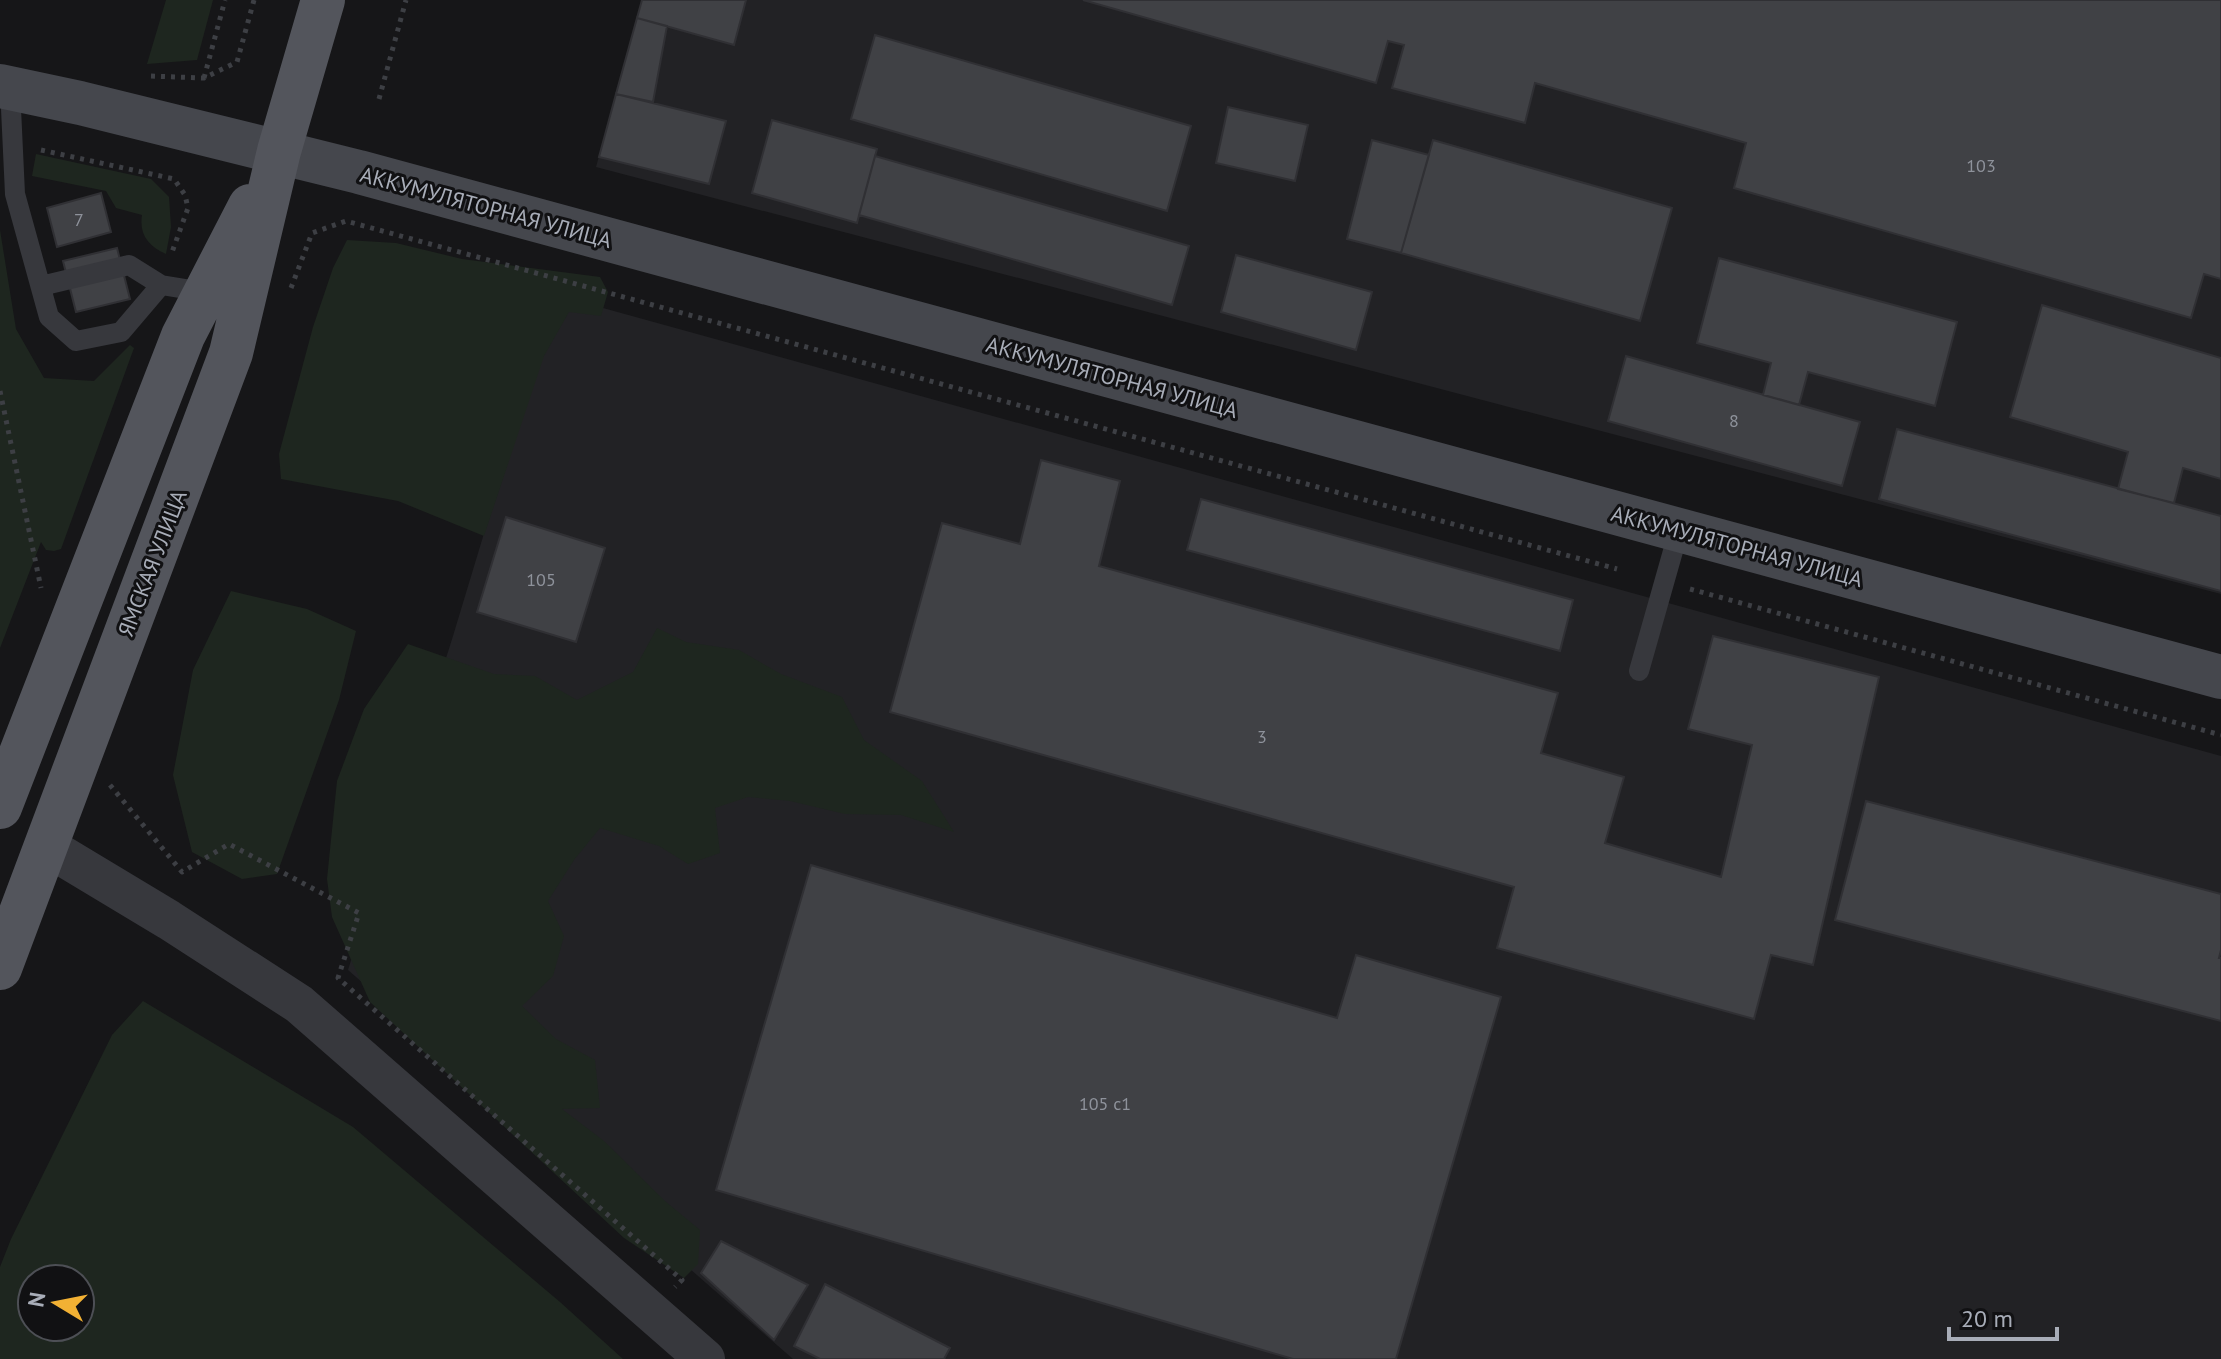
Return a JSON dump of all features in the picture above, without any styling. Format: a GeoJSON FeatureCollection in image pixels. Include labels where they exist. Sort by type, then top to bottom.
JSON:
{"type":"FeatureCollection","features":[{"type":"Feature","properties":{"kind":"main road","name":"ЯМСКАЯ УЛИЦА"},"geometry":{"type":"LineString","coordinates":[[0,968],[231,353],[279,151],[323,0]]}},
{"type":"Feature","properties":{"kind":"main road","name":"ЯМСКАЯ УЛИЦА"},"geometry":{"type":"LineString","coordinates":[[0,807],[183,336],[279,151]]}},
{"type":"Feature","properties":{"kind":"street","name":"АККУМУЛЯТОРНАЯ УЛИЦА"},"geometry":{"type":"LineString","coordinates":[[5,86],[279,151],[2221,677]]}},
{"type":"Feature","properties":{"kind":"street"},"geometry":{"type":"LineString","coordinates":[[46,846],[299,1004],[705,1359]]}},
{"type":"Feature","properties":{"kind":"lane"},"geometry":{"type":"LineString","coordinates":[[5,86],[15,194],[49,317],[76,341],[121,332],[161,285]]}},
{"type":"Feature","properties":{"kind":"lane"},"geometry":{"type":"LineString","coordinates":[[41,286],[129,265],[161,285],[204,292]]}},
{"type":"Feature","properties":{"kind":"lane"},"geometry":{"type":"LineString","coordinates":[[1639,671],[1679,530]]}},
{"type":"Feature","properties":{"kind":"path"},"geometry":{"type":"LineString","coordinates":[[225,0],[204,78],[237,62],[254,0]]}},
{"type":"Feature","properties":{"kind":"path"},"geometry":{"type":"LineString","coordinates":[[379,99],[406,0]]}},
{"type":"Feature","properties":{"kind":"path"},"geometry":{"type":"LineString","coordinates":[[34,149],[174,179],[185,195],[188,208],[171,255]]}},
{"type":"Feature","properties":{"kind":"path"},"geometry":{"type":"LineString","coordinates":[[290,292],[312,233],[346,221],[1617,569]]}},
{"type":"Feature","properties":{"kind":"path"},"geometry":{"type":"LineString","coordinates":[[0,391],[44,603]]}},
{"type":"Feature","properties":{"kind":"path"},"geometry":{"type":"LineString","coordinates":[[1679,586],[2221,735]]}},
{"type":"Feature","properties":{"kind":"path"},"geometry":{"type":"LineString","coordinates":[[104,778],[182,872],[229,844],[359,913],[338,978],[682,1280],[652,1312]]}},
{"type":"Feature","properties":{"kind":"shaded area"},"geometry":{"type":"Polygon","coordinates":[[[166,0],[213,0],[197,60],[147,64],[166,0]]]}},
{"type":"Feature","properties":{"kind":"shaded area"},"geometry":{"type":"Polygon","coordinates":[[[642,0],[2221,0],[2221,594],[596,167],[642,0]]]}},
{"type":"Feature","properties":{"kind":"shaded area"},"geometry":{"type":"Polygon","coordinates":[[[36,154],[151,179],[169,197],[171,227],[166,254],[146,239],[142,215],[116,208],[106,191],[32,176],[36,154]]]}},
{"type":"Feature","properties":{"kind":"shaded area"},"geometry":{"type":"Polygon","coordinates":[[[0,230],[16,329],[44,378],[94,381],[130,345],[134,348],[61,549],[46,550],[41,542],[0,648],[0,230]]]}},
{"type":"Feature","properties":{"kind":"shaded area"},"geometry":{"type":"Polygon","coordinates":[[[347,240],[396,243],[462,259],[600,277],[608,292],[601,316],[569,312],[544,356],[484,536],[398,501],[281,479],[279,454],[313,327],[333,268],[347,240]]]}},
{"type":"Feature","properties":{"kind":"shaded area"},"geometry":{"type":"Polygon","coordinates":[[[556,295],[2221,756],[2221,1359],[793,1359],[348,970],[556,295]]]}},
{"type":"Feature","properties":{"kind":"shaded area"},"geometry":{"type":"Polygon","coordinates":[[[231,591],[307,609],[356,631],[339,700],[277,874],[242,879],[192,852],[173,775],[193,670],[231,591]]]}},
{"type":"Feature","properties":{"kind":"shaded area"},"geometry":{"type":"Polygon","coordinates":[[[657,628],[686,642],[739,650],[781,674],[842,697],[864,740],[922,781],[954,832],[901,815],[845,814],[790,801],[748,797],[715,808],[720,853],[688,864],[659,846],[600,828],[574,860],[548,901],[564,936],[553,976],[522,1006],[556,1039],[595,1060],[600,1108],[562,1109],[604,1141],[665,1201],[700,1230],[698,1264],[684,1278],[624,1238],[370,1002],[332,917],[327,879],[337,781],[364,709],[408,644],[494,674],[535,676],[577,700],[633,672],[657,628]]]}},
{"type":"Feature","properties":{"kind":"shaded area"},"geometry":{"type":"Polygon","coordinates":[[[143,1001],[353,1127],[623,1359],[0,1359],[0,1267],[112,1035],[143,1001]]]}},
{"type":"Feature","properties":{"kind":"building"},"geometry":{"type":"Polygon","coordinates":[[[642,0],[746,0],[734,45],[637,18],[642,0]]]}},
{"type":"Feature","properties":{"kind":"building"},"geometry":{"type":"Polygon","coordinates":[[[1083,0],[2221,0],[2221,279],[2204,274],[2191,318],[1734,188],[1746,143],[1535,83],[1525,123],[1392,88],[1404,45],[1388,41],[1376,83],[1083,0]]]}},
{"type":"Feature","properties":{"kind":"building"},"geometry":{"type":"Polygon","coordinates":[[[637,18],[667,26],[653,102],[616,94],[637,18]]]}},
{"type":"Feature","properties":{"kind":"building"},"geometry":{"type":"Polygon","coordinates":[[[875,35],[1191,126],[1167,211],[851,119],[875,35]]]}},
{"type":"Feature","properties":{"kind":"building"},"geometry":{"type":"Polygon","coordinates":[[[616,94],[726,121],[709,184],[599,157],[616,94]]]}},
{"type":"Feature","properties":{"kind":"building"},"geometry":{"type":"Polygon","coordinates":[[[1228,107],[1308,125],[1295,181],[1216,163],[1228,107]]]}},
{"type":"Feature","properties":{"kind":"building"},"geometry":{"type":"Polygon","coordinates":[[[772,120],[877,149],[857,223],[752,193],[772,120]]]}},
{"type":"Feature","properties":{"kind":"building"},"geometry":{"type":"Polygon","coordinates":[[[1372,140],[1429,155],[1401,253],[1347,239],[1372,140]]]}},
{"type":"Feature","properties":{"kind":"building"},"geometry":{"type":"Polygon","coordinates":[[[1433,140],[1672,208],[1640,321],[1401,253],[1433,140]]]}},
{"type":"Feature","properties":{"kind":"building"},"geometry":{"type":"Polygon","coordinates":[[[875,156],[1189,246],[1172,305],[859,215],[875,156]]]}},
{"type":"Feature","properties":{"kind":"building"},"geometry":{"type":"Polygon","coordinates":[[[101,193],[111,232],[57,247],[47,208],[101,193]]]}},
{"type":"Feature","properties":{"kind":"building"},"geometry":{"type":"Polygon","coordinates":[[[117,248],[130,299],[76,312],[63,261],[117,248]]]}},
{"type":"Feature","properties":{"kind":"building"},"geometry":{"type":"Polygon","coordinates":[[[1236,255],[1372,292],[1356,350],[1221,312],[1236,255]]]}},
{"type":"Feature","properties":{"kind":"building"},"geometry":{"type":"Polygon","coordinates":[[[1719,258],[1957,322],[1935,406],[1808,372],[1799,405],[1763,395],[1771,363],[1697,343],[1719,258]]]}},
{"type":"Feature","properties":{"kind":"building"},"geometry":{"type":"Polygon","coordinates":[[[2042,305],[2221,358],[2221,479],[2183,468],[2174,503],[2118,489],[2128,452],[2010,417],[2042,305]]]}},
{"type":"Feature","properties":{"kind":"building"},"geometry":{"type":"Polygon","coordinates":[[[1626,356],[1860,422],[1842,486],[1608,421],[1626,356]]]}},
{"type":"Feature","properties":{"kind":"building"},"geometry":{"type":"Polygon","coordinates":[[[1897,429],[2221,516],[2221,591],[1879,499],[1897,429]]]}},
{"type":"Feature","properties":{"kind":"building"},"geometry":{"type":"Polygon","coordinates":[[[1041,460],[1120,481],[1099,566],[1558,693],[1541,753],[1624,777],[1605,843],[1721,877],[1752,745],[1688,729],[1713,636],[1879,677],[1813,965],[1771,955],[1754,1019],[1497,948],[1514,887],[890,712],[942,523],[1020,544],[1041,460]]]}},
{"type":"Feature","properties":{"kind":"building"},"geometry":{"type":"Polygon","coordinates":[[[1201,499],[1573,600],[1560,651],[1187,550],[1201,499]]]}},
{"type":"Feature","properties":{"kind":"building"},"geometry":{"type":"Polygon","coordinates":[[[506,517],[605,548],[576,642],[477,612],[506,517]]]}},
{"type":"Feature","properties":{"kind":"building"},"geometry":{"type":"Polygon","coordinates":[[[1866,801],[2221,894],[2221,1021],[1835,920],[1866,801]]]}},
{"type":"Feature","properties":{"kind":"building"},"geometry":{"type":"Polygon","coordinates":[[[811,865],[1337,1018],[1356,955],[1501,997],[1396,1359],[1293,1359],[716,1190],[811,865]]]}},
{"type":"Feature","properties":{"kind":"building"},"geometry":{"type":"Polygon","coordinates":[[[721,1241],[808,1285],[774,1340],[701,1273],[721,1241]]]}},
{"type":"Feature","properties":{"kind":"building"},"geometry":{"type":"Polygon","coordinates":[[[825,1284],[950,1348],[944,1359],[820,1359],[794,1346],[825,1284]]]}}]}
